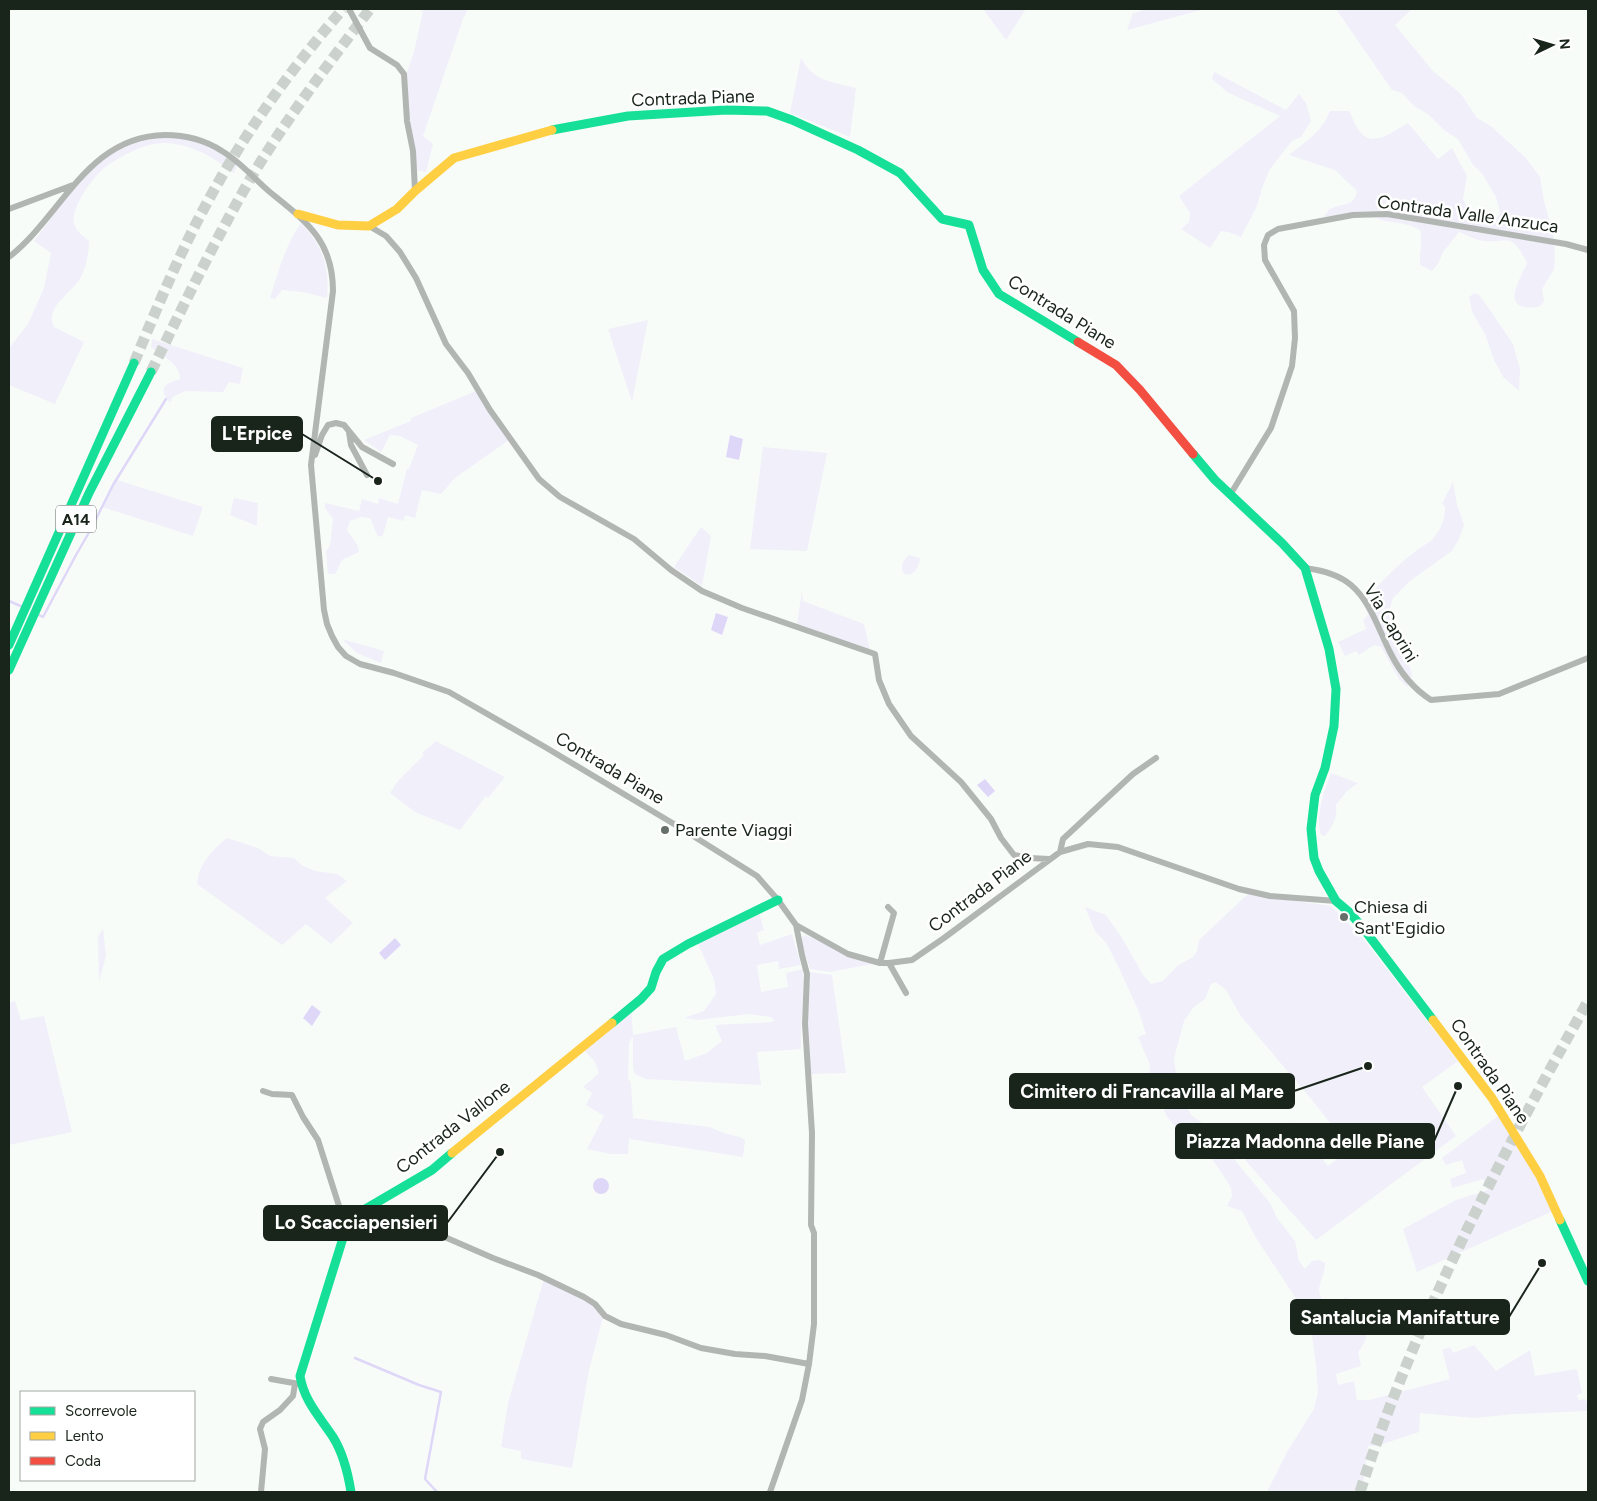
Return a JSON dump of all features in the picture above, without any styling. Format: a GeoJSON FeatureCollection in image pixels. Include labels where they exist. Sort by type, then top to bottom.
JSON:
{"type":"FeatureCollection","features":[{"type":"Feature","properties":{"kind":"main road","name":"Contrada Piane"},"geometry":{"type":"LineString","coordinates":[[298,214],[338,225],[369,226],[397,209],[454,158],[563,126],[628,116],[726,110],[767,111],[792,120],[862,152],[900,173],[942,219],[969,225],[982,270],[999,294],[1116,365],[1140,390],[1215,480],[1282,543],[1305,568],[1329,649],[1336,689],[1334,726],[1325,768],[1315,795],[1311,829],[1314,858],[1319,871],[1336,901],[1363,928],[1492,1098],[1540,1176],[1588,1281]]}},
{"type":"Feature","properties":{"kind":"main road","name":"A14"},"geometry":{"type":"LineString","coordinates":[[9,645],[134,363]]}},
{"type":"Feature","properties":{"kind":"main road","name":"A14"},"geometry":{"type":"LineString","coordinates":[[9,670],[88,493],[151,372]]}},
{"type":"Feature","properties":{"kind":"main road","name":"Contrada Vallone"},"geometry":{"type":"LineString","coordinates":[[348,1222],[356,1214],[432,1170],[641,999],[651,988],[663,959],[688,944],[778,900]]}},
{"type":"Feature","properties":{"kind":"main road"},"geometry":{"type":"LineString","coordinates":[[348,1222],[298,1384],[341,1453],[349,1475],[352,1492]]}},
{"type":"Feature","properties":{"kind":"street"},"geometry":{"type":"LineString","coordinates":[[349,9],[370,48],[397,65],[404,74],[407,120],[413,151],[415,191]]}},
{"type":"Feature","properties":{"kind":"street","name":"Contrada Piane"},"geometry":{"type":"LineString","coordinates":[[9,257],[33,236],[91,166],[115,148],[138,139],[175,135],[206,143],[224,152],[312,228],[321,242],[329,261],[333,285],[311,465],[321,586],[327,624],[338,647],[346,656],[360,664],[394,673],[449,692],[674,824],[756,876],[778,900],[796,925],[848,954],[880,963],[912,960],[1049,859],[1060,852],[1088,844],[1118,847],[1239,890],[1270,896],[1336,901]]}},
{"type":"Feature","properties":{"kind":"street"},"geometry":{"type":"LineString","coordinates":[[9,209],[74,185]]}},
{"type":"Feature","properties":{"kind":"street","name":"Contrada Valle Anzuca"},"geometry":{"type":"LineString","coordinates":[[1230,495],[1271,428],[1286,387],[1294,352],[1294,311],[1265,260],[1264,245],[1268,235],[1278,229],[1354,215],[1387,214],[1566,244],[1588,250]]}},
{"type":"Feature","properties":{"kind":"street"},"geometry":{"type":"LineString","coordinates":[[369,226],[386,236],[400,252],[416,278],[446,344],[468,373],[490,410],[539,479],[560,497],[634,539],[671,570],[702,591],[742,608],[876,654],[879,680],[888,704],[911,736],[961,782],[991,819],[1001,838],[1014,855],[1049,859]]}},
{"type":"Feature","properties":{"kind":"street"},"geometry":{"type":"LineString","coordinates":[[311,465],[322,435],[328,425],[336,423],[344,425],[362,447],[393,464]]}},
{"type":"Feature","properties":{"kind":"street"},"geometry":{"type":"LineString","coordinates":[[349,432],[350,446],[366,475]]}},
{"type":"Feature","properties":{"kind":"street","name":"Via Caprini"},"geometry":{"type":"LineString","coordinates":[[1305,568],[1323,570],[1351,585],[1362,597],[1392,656],[1408,680],[1431,700],[1499,694],[1588,658]]}},
{"type":"Feature","properties":{"kind":"street"},"geometry":{"type":"LineString","coordinates":[[1060,852],[1063,839],[1133,774],[1156,758]]}},
{"type":"Feature","properties":{"kind":"street"},"geometry":{"type":"LineString","coordinates":[[880,963],[894,913],[888,907]]}},
{"type":"Feature","properties":{"kind":"street"},"geometry":{"type":"LineString","coordinates":[[770,1492],[802,1400],[814,1324],[814,1233],[811,1225],[812,1133],[805,1024],[807,974],[796,925]]}},
{"type":"Feature","properties":{"kind":"street"},"geometry":{"type":"LineString","coordinates":[[889,963],[906,993]]}},
{"type":"Feature","properties":{"kind":"street"},"geometry":{"type":"LineString","coordinates":[[263,1091],[272,1094],[292,1095],[318,1140],[339,1206],[348,1222]]}},
{"type":"Feature","properties":{"kind":"street"},"geometry":{"type":"LineString","coordinates":[[371,1205],[576,1294],[595,1304],[605,1316],[621,1324],[666,1335],[701,1348],[809,1364]]}},
{"type":"Feature","properties":{"kind":"street"},"geometry":{"type":"LineString","coordinates":[[261,1492],[265,1449],[260,1429],[263,1422],[280,1410],[292,1396],[298,1384],[271,1379]]}},
{"type":"Feature","properties":{"kind":"shaded area"},"geometry":{"type":"Polygon","coordinates":[[[416,9],[468,9],[423,136],[433,144],[426,172],[416,170],[408,108],[407,72],[414,52],[423,11],[416,9]]]}},
{"type":"Feature","properties":{"kind":"shaded area"},"geometry":{"type":"Polygon","coordinates":[[[983,9],[1026,9],[1006,40],[983,9]]]}},
{"type":"Feature","properties":{"kind":"shaded area"},"geometry":{"type":"Polygon","coordinates":[[[1143,9],[1205,9],[1127,30],[1133,13],[1143,9]]]}},
{"type":"Feature","properties":{"kind":"shaded area"},"geometry":{"type":"Polygon","coordinates":[[[1336,9],[1412,9],[1395,25],[1433,71],[1461,94],[1477,118],[1492,127],[1526,158],[1540,177],[1554,238],[1555,256],[1554,269],[1542,289],[1544,301],[1539,307],[1519,305],[1515,301],[1516,287],[1527,263],[1516,245],[1511,241],[1478,240],[1459,232],[1443,252],[1438,264],[1432,271],[1420,265],[1420,230],[1403,224],[1383,221],[1370,212],[1324,217],[1329,210],[1353,200],[1357,191],[1335,170],[1289,155],[1323,125],[1330,111],[1349,111],[1359,131],[1372,139],[1385,136],[1408,123],[1438,159],[1452,148],[1467,176],[1463,199],[1470,212],[1479,219],[1489,219],[1498,217],[1500,212],[1496,197],[1481,172],[1473,165],[1458,139],[1444,130],[1429,115],[1414,106],[1402,93],[1392,90],[1336,9]]]}},
{"type":"Feature","properties":{"kind":"shaded area"},"geometry":{"type":"Polygon","coordinates":[[[801,58],[811,72],[817,76],[831,82],[856,88],[850,137],[790,113],[801,58]]]}},
{"type":"Feature","properties":{"kind":"shaded area"},"geometry":{"type":"Polygon","coordinates":[[[1214,72],[1286,110],[1299,94],[1306,103],[1311,121],[1301,137],[1292,141],[1270,169],[1257,206],[1241,237],[1221,231],[1210,248],[1181,229],[1189,222],[1190,213],[1179,196],[1280,116],[1227,92],[1212,79],[1214,72]]]}},
{"type":"Feature","properties":{"kind":"shaded area"},"geometry":{"type":"Polygon","coordinates":[[[168,137],[192,140],[212,146],[237,165],[234,173],[202,152],[184,146],[165,143],[157,143],[140,148],[102,170],[83,195],[74,217],[76,228],[89,241],[88,256],[84,270],[80,279],[55,307],[52,320],[54,327],[84,342],[55,404],[9,385],[9,348],[28,324],[44,288],[51,253],[34,241],[65,200],[102,160],[130,143],[168,137]]]}},
{"type":"Feature","properties":{"kind":"shaded area"},"geometry":{"type":"Polygon","coordinates":[[[301,223],[314,240],[323,257],[328,286],[327,298],[303,292],[282,290],[275,299],[270,298],[286,250],[301,223]]]}},
{"type":"Feature","properties":{"kind":"shaded area"},"geometry":{"type":"Polygon","coordinates":[[[1474,293],[1479,295],[1513,344],[1520,369],[1519,391],[1503,377],[1494,360],[1485,334],[1472,312],[1469,297],[1474,293]]]}},
{"type":"Feature","properties":{"kind":"shaded area"},"geometry":{"type":"Polygon","coordinates":[[[648,320],[632,402],[608,329],[648,320]]]}},
{"type":"Feature","properties":{"kind":"shaded area"},"geometry":{"type":"Polygon","coordinates":[[[152,339],[243,368],[240,384],[229,382],[223,392],[185,391],[173,397],[170,403],[163,390],[170,383],[180,379],[179,374],[170,360],[151,347],[152,339]]]}},
{"type":"Feature","properties":{"kind":"shaded area"},"geometry":{"type":"Polygon","coordinates":[[[476,391],[509,440],[455,478],[441,494],[422,490],[415,518],[405,515],[404,521],[388,517],[383,535],[378,537],[370,518],[361,517],[350,521],[347,530],[358,546],[359,552],[342,560],[335,574],[328,574],[326,551],[330,546],[333,519],[325,508],[325,503],[359,511],[362,499],[378,504],[379,498],[398,504],[407,469],[409,469],[418,445],[400,436],[390,435],[381,452],[364,440],[476,391]]]}},
{"type":"Feature","properties":{"kind":"shaded area"},"geometry":{"type":"Polygon","coordinates":[[[730,435],[743,439],[739,460],[726,457],[730,435]]]}},
{"type":"Feature","properties":{"kind":"shaded area"},"geometry":{"type":"Polygon","coordinates":[[[763,447],[827,453],[807,551],[750,549],[763,447]]]}},
{"type":"Feature","properties":{"kind":"shaded area"},"geometry":{"type":"Polygon","coordinates":[[[117,480],[203,507],[193,536],[102,507],[117,480]]]}},
{"type":"Feature","properties":{"kind":"shaded area"},"geometry":{"type":"Polygon","coordinates":[[[1453,482],[1457,505],[1464,525],[1459,539],[1452,551],[1410,581],[1393,598],[1390,608],[1389,615],[1393,630],[1406,650],[1412,676],[1407,687],[1399,679],[1381,647],[1374,645],[1359,655],[1356,651],[1345,656],[1338,642],[1366,629],[1363,620],[1368,615],[1364,604],[1369,597],[1382,581],[1437,533],[1444,515],[1445,507],[1442,504],[1453,482]]]}},
{"type":"Feature","properties":{"kind":"shaded area"},"geometry":{"type":"Polygon","coordinates":[[[234,498],[258,503],[257,526],[230,515],[234,498]]]}},
{"type":"Feature","properties":{"kind":"shaded area"},"geometry":{"type":"Polygon","coordinates":[[[701,527],[711,536],[702,586],[674,567],[701,527]]]}},
{"type":"Feature","properties":{"kind":"shaded area"},"geometry":{"type":"Polygon","coordinates":[[[909,555],[920,558],[917,568],[908,575],[904,574],[902,564],[909,555]]]}},
{"type":"Feature","properties":{"kind":"shaded area"},"geometry":{"type":"Polygon","coordinates":[[[802,591],[803,601],[864,624],[870,650],[797,624],[802,591]]]}},
{"type":"Feature","properties":{"kind":"shaded area"},"geometry":{"type":"Polygon","coordinates":[[[716,613],[728,617],[722,635],[711,630],[716,613]]]}},
{"type":"Feature","properties":{"kind":"shaded area"},"geometry":{"type":"Polygon","coordinates":[[[342,639],[384,651],[381,663],[357,653],[342,639]]]}},
{"type":"Feature","properties":{"kind":"shaded area"},"geometry":{"type":"Polygon","coordinates":[[[436,741],[505,777],[488,798],[486,796],[460,830],[415,812],[390,793],[397,782],[424,755],[422,753],[436,741]]]}},
{"type":"Feature","properties":{"kind":"shaded area"},"geometry":{"type":"Polygon","coordinates":[[[1331,773],[1358,783],[1347,791],[1336,805],[1334,822],[1325,836],[1321,835],[1319,820],[1323,796],[1331,773]]]}},
{"type":"Feature","properties":{"kind":"shaded area"},"geometry":{"type":"Polygon","coordinates":[[[985,779],[995,791],[988,797],[977,785],[985,779]]]}},
{"type":"Feature","properties":{"kind":"shaded area"},"geometry":{"type":"Polygon","coordinates":[[[227,838],[258,848],[270,856],[294,858],[303,866],[315,871],[337,874],[347,881],[325,898],[353,923],[331,944],[306,924],[282,945],[197,884],[203,863],[216,847],[227,838]]]}},
{"type":"Feature","properties":{"kind":"shaded area"},"geometry":{"type":"Polygon","coordinates":[[[1248,894],[1331,906],[1362,937],[1458,1061],[1422,1087],[1456,1136],[1316,1240],[1245,1160],[1291,1122],[1328,1166],[1351,1149],[1240,1015],[1226,990],[1216,982],[1211,984],[1205,999],[1193,1008],[1184,1021],[1174,1058],[1181,1096],[1191,1115],[1208,1127],[1270,1203],[1277,1218],[1295,1241],[1299,1261],[1305,1269],[1312,1261],[1319,1260],[1325,1263],[1319,1291],[1324,1301],[1330,1306],[1339,1303],[1346,1297],[1364,1328],[1366,1337],[1358,1352],[1361,1366],[1336,1374],[1338,1385],[1354,1381],[1357,1400],[1369,1400],[1450,1379],[1442,1350],[1450,1347],[1453,1353],[1474,1345],[1496,1371],[1530,1350],[1535,1376],[1577,1369],[1582,1393],[1577,1395],[1579,1400],[1585,1399],[1588,1411],[1474,1418],[1420,1413],[1419,1432],[1377,1446],[1368,1446],[1362,1492],[1267,1492],[1287,1452],[1314,1409],[1318,1392],[1312,1336],[1295,1297],[1256,1238],[1242,1211],[1227,1206],[1232,1196],[1231,1188],[1227,1181],[1200,1141],[1189,1132],[1176,1128],[1166,1115],[1154,1082],[1149,1076],[1150,1065],[1138,1037],[1146,1034],[1139,1012],[1107,944],[1095,931],[1085,907],[1106,915],[1122,938],[1143,975],[1151,984],[1163,981],[1177,966],[1193,957],[1197,951],[1199,940],[1248,894]]]}},
{"type":"Feature","properties":{"kind":"shaded area"},"geometry":{"type":"Polygon","coordinates":[[[759,912],[764,930],[757,933],[760,945],[792,934],[801,965],[779,969],[778,961],[757,965],[761,992],[788,987],[786,973],[803,969],[801,1049],[757,1052],[761,1085],[646,1079],[635,1074],[633,1067],[633,1036],[629,1043],[628,1078],[631,1083],[633,1118],[709,1127],[740,1137],[745,1140],[743,1157],[629,1139],[628,1154],[611,1154],[587,1149],[604,1116],[586,1105],[592,1093],[583,1087],[599,1073],[595,1062],[583,1049],[631,1009],[633,1035],[676,1027],[685,1061],[707,1053],[722,1041],[715,1025],[773,1022],[774,1020],[771,1017],[748,1014],[698,1020],[684,1018],[704,1011],[716,994],[714,979],[697,942],[759,912]]]}},
{"type":"Feature","properties":{"kind":"shaded area"},"geometry":{"type":"Polygon","coordinates":[[[103,928],[106,956],[99,981],[98,937],[103,928]]]}},
{"type":"Feature","properties":{"kind":"shaded area"},"geometry":{"type":"Polygon","coordinates":[[[805,935],[872,961],[872,964],[830,972],[810,969],[800,939],[805,935]]]}},
{"type":"Feature","properties":{"kind":"shaded area"},"geometry":{"type":"Polygon","coordinates":[[[395,938],[401,945],[385,960],[379,953],[395,938]]]}},
{"type":"Feature","properties":{"kind":"shaded area"},"geometry":{"type":"Polygon","coordinates":[[[810,972],[832,975],[846,1073],[810,1074],[807,1032],[810,972]]]}},
{"type":"Feature","properties":{"kind":"shaded area"},"geometry":{"type":"Polygon","coordinates":[[[15,1001],[21,1020],[44,1016],[72,1132],[9,1145],[9,1003],[15,1001]]]}},
{"type":"Feature","properties":{"kind":"shaded area"},"geometry":{"type":"Polygon","coordinates":[[[312,1005],[321,1012],[312,1026],[303,1018],[312,1005]]]}},
{"type":"Feature","properties":{"kind":"shaded area"},"geometry":{"type":"Polygon","coordinates":[[[1498,1116],[1530,1166],[1553,1211],[1417,1272],[1403,1229],[1456,1200],[1488,1190],[1483,1179],[1452,1188],[1450,1179],[1466,1173],[1462,1160],[1446,1165],[1442,1158],[1498,1116]]]}},
{"type":"Feature","properties":{"kind":"shaded area"},"geometry":{"type":"Polygon","coordinates":[[[601,1178],[607,1180],[609,1186],[607,1192],[601,1194],[595,1192],[593,1186],[595,1180],[601,1178]]]}},
{"type":"Feature","properties":{"kind":"shaded area"},"geometry":{"type":"Polygon","coordinates":[[[544,1279],[590,1302],[603,1317],[589,1370],[572,1468],[521,1459],[521,1451],[501,1447],[508,1403],[544,1279]]]}},
{"type":"Feature","properties":{"kind":"waterway"},"geometry":{"type":"LineString","coordinates":[[37,614],[43,617],[113,485],[166,399]]}},
{"type":"Feature","properties":{"kind":"waterway"},"geometry":{"type":"LineString","coordinates":[[9,601],[23,607]]}},
{"type":"Feature","properties":{"kind":"waterway"},"geometry":{"type":"LineString","coordinates":[[355,1358],[419,1385],[441,1392],[425,1479],[437,1492]]}},
{"type":"Feature","properties":{"kind":"tunnel"},"geometry":{"type":"LineString","coordinates":[[134,363],[178,261],[222,175],[270,101],[343,9]]}},
{"type":"Feature","properties":{"kind":"tunnel"},"geometry":{"type":"LineString","coordinates":[[151,372],[212,249],[265,154],[370,9]]}},
{"type":"Feature","properties":{"kind":"tunnel"},"geometry":{"type":"LineString","coordinates":[[1360,1492],[1406,1365],[1433,1302],[1492,1180],[1588,1001]]}},
{"type":"Feature","properties":{"kind":"traffic: fast"},"geometry":{"type":"LineString","coordinates":[[552,130],[628,116],[726,110],[767,111],[792,120],[858,150],[900,173],[942,219],[969,225],[983,270],[999,294],[1078,342]]}},
{"type":"Feature","properties":{"kind":"traffic: fast"},"geometry":{"type":"LineString","coordinates":[[9,645],[134,363]]}},
{"type":"Feature","properties":{"kind":"traffic: fast"},"geometry":{"type":"LineString","coordinates":[[9,670],[89,493],[151,372]]}},
{"type":"Feature","properties":{"kind":"traffic: fast"},"geometry":{"type":"LineString","coordinates":[[1193,454],[1215,480],[1282,543],[1305,568],[1329,649],[1336,689],[1334,726],[1325,768],[1315,795],[1311,829],[1314,858],[1336,901],[1363,928],[1433,1020]]}},
{"type":"Feature","properties":{"kind":"traffic: fast"},"geometry":{"type":"LineString","coordinates":[[612,1023],[641,999],[651,988],[663,959],[688,944],[778,900]]}},
{"type":"Feature","properties":{"kind":"traffic: fast"},"geometry":{"type":"LineString","coordinates":[[351,1492],[347,1470],[340,1450],[309,1401],[300,1376],[348,1222],[357,1214],[432,1170],[452,1153]]}},
{"type":"Feature","properties":{"kind":"traffic: fast"},"geometry":{"type":"LineString","coordinates":[[1560,1220],[1588,1281]]}},
{"type":"Feature","properties":{"kind":"traffic: slow"},"geometry":{"type":"LineString","coordinates":[[298,214],[338,225],[369,226],[397,209],[454,158],[552,130]]}},
{"type":"Feature","properties":{"kind":"traffic: slow"},"geometry":{"type":"LineString","coordinates":[[1433,1020],[1492,1098],[1540,1176],[1560,1220]]}},
{"type":"Feature","properties":{"kind":"traffic: slow"},"geometry":{"type":"LineString","coordinates":[[452,1153],[612,1023]]}},
{"type":"Feature","properties":{"kind":"traffic: jam"},"geometry":{"type":"LineString","coordinates":[[1078,342],[1116,365],[1140,390],[1193,454]]}},
{"type":"Feature","properties":{"kind":"place","name":"L'Erpice"},"geometry":{"type":"Point","coordinates":[378,481]}},
{"type":"Feature","properties":{"kind":"place","name":"Parente Viaggi"},"geometry":{"type":"Point","coordinates":[665,830]}},
{"type":"Feature","properties":{"kind":"place","name":"Chiesa di Sant'Egidio"},"geometry":{"type":"Point","coordinates":[1344,917]}},
{"type":"Feature","properties":{"kind":"place","name":"Cimitero di Francavilla al Mare"},"geometry":{"type":"Point","coordinates":[1368,1066]}},
{"type":"Feature","properties":{"kind":"place","name":"Piazza Madonna delle Piane"},"geometry":{"type":"Point","coordinates":[1458,1086]}},
{"type":"Feature","properties":{"kind":"place","name":"Lo Scacciapensieri"},"geometry":{"type":"Point","coordinates":[500,1152]}},
{"type":"Feature","properties":{"kind":"place","name":"Santalucia Manifatture"},"geometry":{"type":"Point","coordinates":[1542,1263]}}]}
